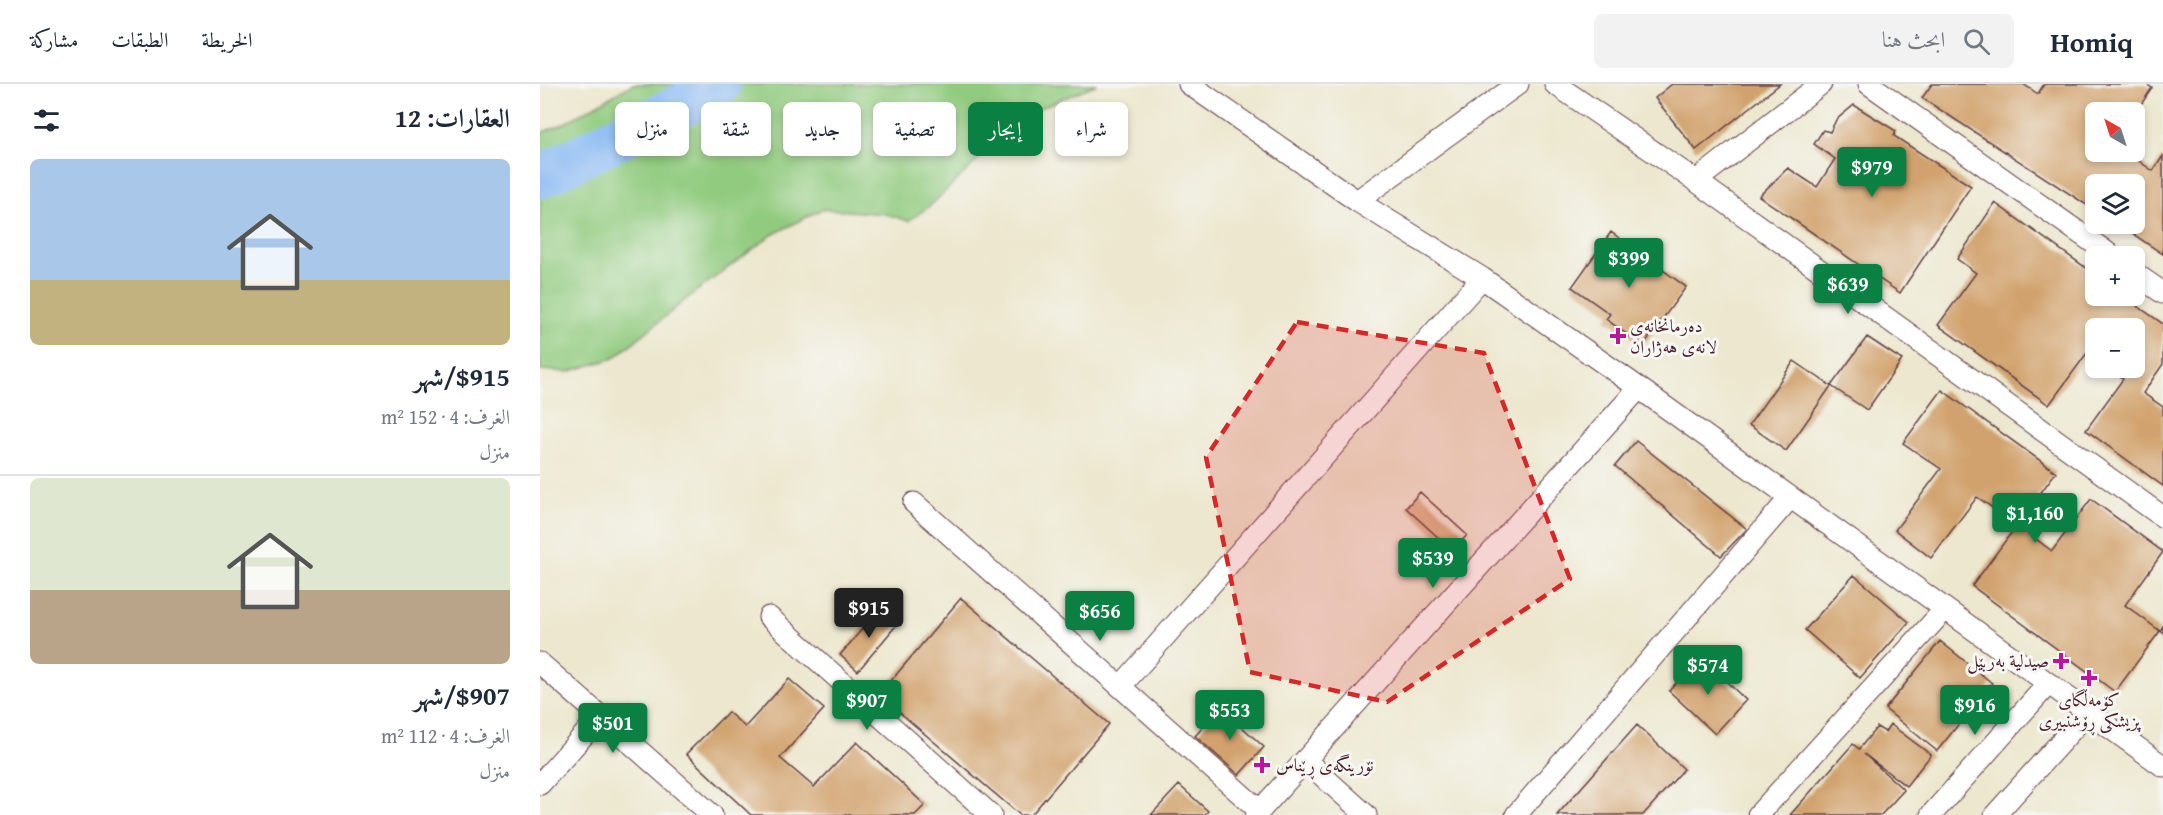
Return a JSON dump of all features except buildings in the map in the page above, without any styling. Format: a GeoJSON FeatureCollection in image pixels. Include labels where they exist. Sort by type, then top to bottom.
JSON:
{"type":"FeatureCollection","features":[{"type":"Feature","properties":{"kind":"street"},"geometry":{"type":"LineString","coordinates":[[1357,201],[1518,84]]}},
{"type":"Feature","properties":{"kind":"street"},"geometry":{"type":"LineString","coordinates":[[1555,84],[1696,181],[2163,517]]}},
{"type":"Feature","properties":{"kind":"street"},"geometry":{"type":"LineString","coordinates":[[1696,181],[1821,84]]}},
{"type":"Feature","properties":{"kind":"street"},"geometry":{"type":"LineString","coordinates":[[1869,84],[2098,246]]}},
{"type":"Feature","properties":{"kind":"street"},"geometry":{"type":"LineString","coordinates":[[1190,85],[1357,201],[1482,278],[1639,388],[2163,766]]}},
{"type":"Feature","properties":{"kind":"street"},"geometry":{"type":"LineString","coordinates":[[1121,686],[1482,278]]}},
{"type":"Feature","properties":{"kind":"street"},"geometry":{"type":"LineString","coordinates":[[2145,281],[2163,293]]}},
{"type":"Feature","properties":{"kind":"street"},"geometry":{"type":"LineString","coordinates":[[914,503],[1121,686],[1258,813],[1639,388]]}},
{"type":"Feature","properties":{"kind":"street"},"geometry":{"type":"LineString","coordinates":[[1515,815],[1790,498]]}},
{"type":"Feature","properties":{"kind":"street"},"geometry":{"type":"LineString","coordinates":[[1758,815],[1945,609]]}},
{"type":"Feature","properties":{"kind":"street"},"geometry":{"type":"LineString","coordinates":[[769,617],[992,815]]}},
{"type":"Feature","properties":{"kind":"street"},"geometry":{"type":"LineString","coordinates":[[540,663],[712,815]]}},
{"type":"Feature","properties":{"kind":"street"},"geometry":{"type":"LineString","coordinates":[[1931,815],[2048,684]]}},
{"type":"Feature","properties":{"kind":"street"},"geometry":{"type":"LineString","coordinates":[[1995,815],[2088,712]]}},
{"type":"Feature","properties":{"kind":"street"},"geometry":{"type":"LineString","coordinates":[[540,784],[600,717]]}},
{"type":"Feature","properties":{"kind":"street"},"geometry":{"type":"LineString","coordinates":[[1305,760],[1366,815]]}},
{"type":"Feature","properties":{"kind":"highlighted area"},"geometry":{"type":"Polygon","coordinates":[[[1297,322],[1484,353],[1570,579],[1387,702],[1250,672],[1206,457],[1297,322]]]}},
{"type":"Feature","properties":{"kind":"green space"},"geometry":{"type":"Polygon","coordinates":[[[633,84],[1097,84],[1043,107],[1043,102],[968,102],[968,156],[982,156],[930,206],[908,221],[886,214],[822,209],[772,235],[694,293],[614,358],[568,372],[540,370],[540,133],[563,124],[633,84]]]}},
{"type":"Feature","properties":{"kind":"waterway"},"geometry":{"type":"LineString","coordinates":[[540,177],[719,84]]}},
{"type":"Feature","properties":{"kind":"place","name":"دەرمانخانەی لانەی هەژاران"},"geometry":{"type":"Point","coordinates":[1618,336]}},
{"type":"Feature","properties":{"kind":"place","name":"صيدلية بەربێل"},"geometry":{"type":"Point","coordinates":[2061,661]}},
{"type":"Feature","properties":{"kind":"place","name":"کۆمەڵگای پزیشکی ڕۆشنبیری"},"geometry":{"type":"Point","coordinates":[2089,678]}},
{"type":"Feature","properties":{"kind":"place","name":"نۆرینگەی ڕێناس"},"geometry":{"type":"Point","coordinates":[1262,765]}}]}
